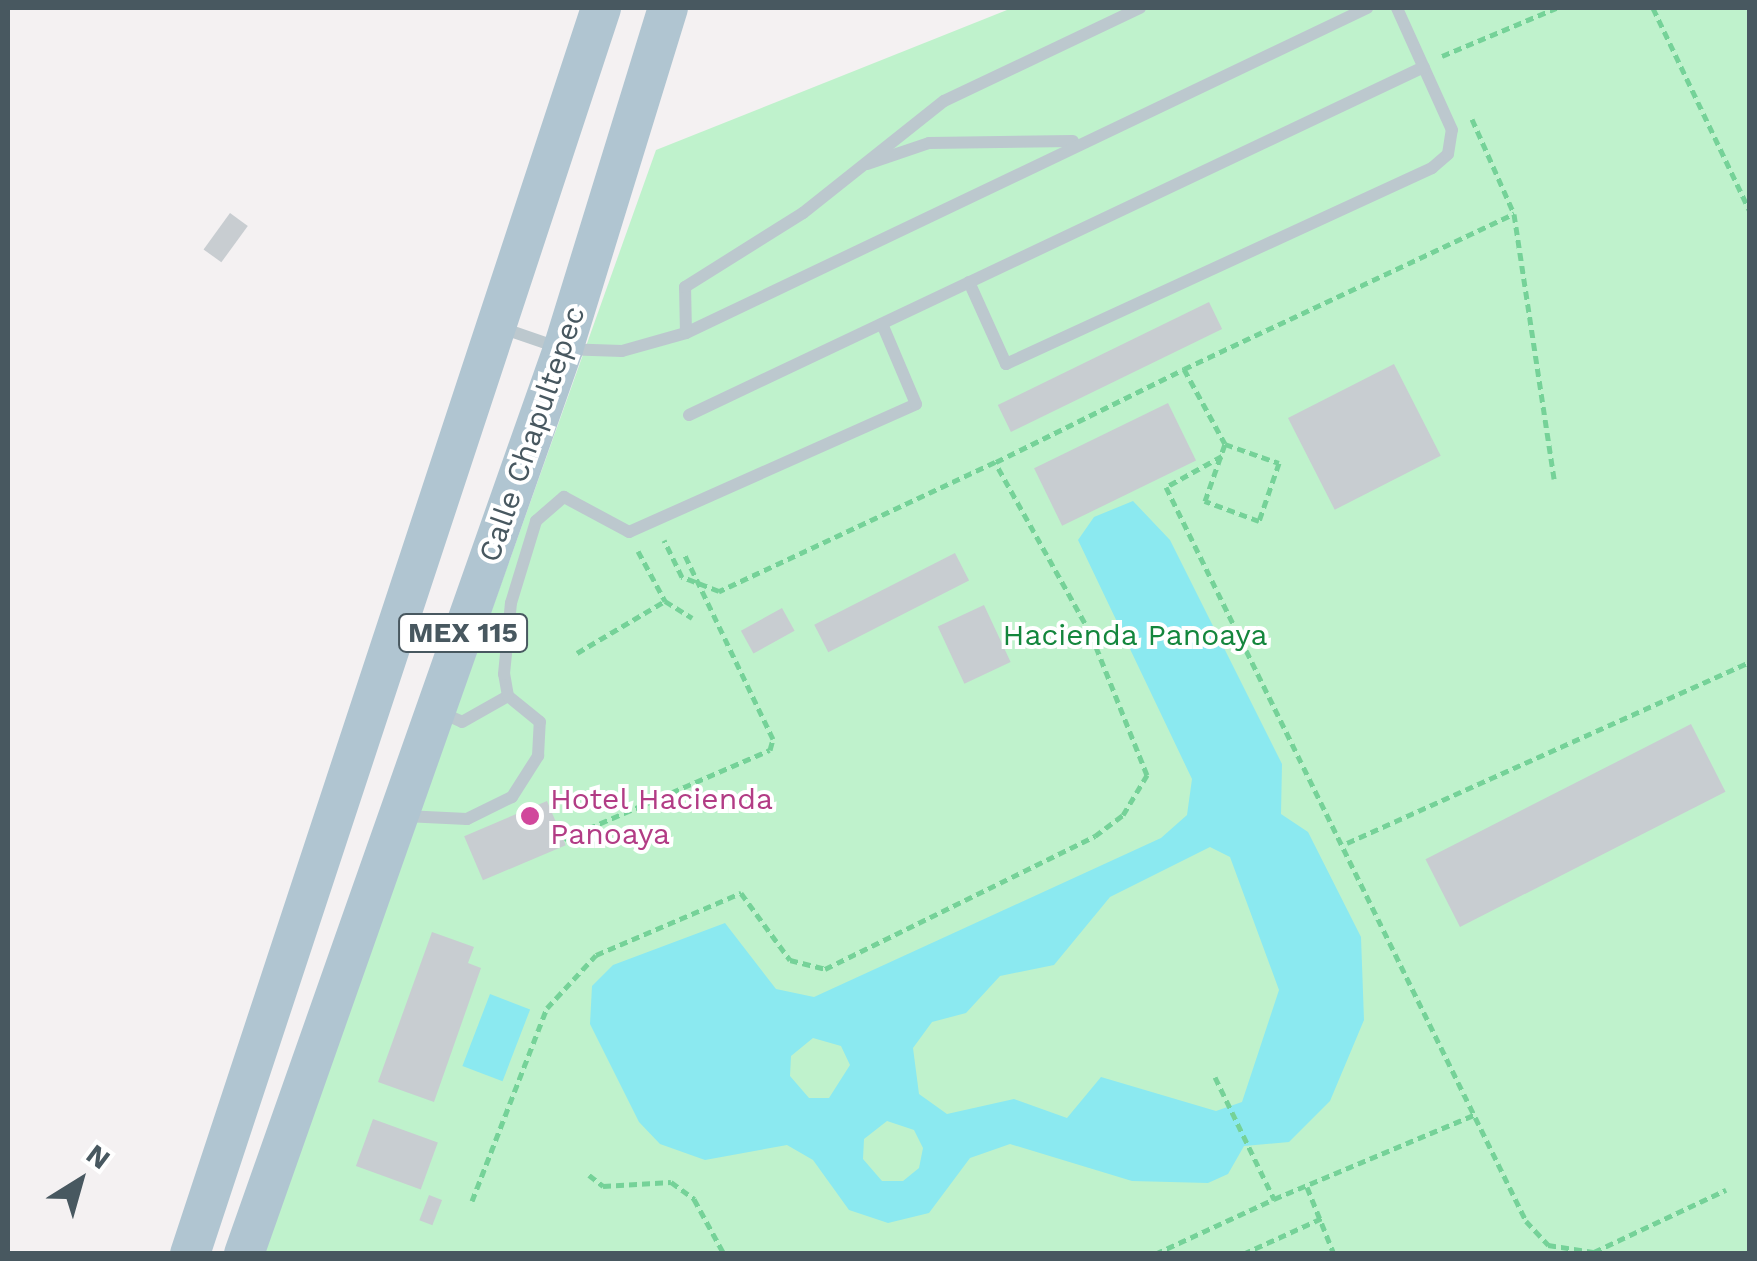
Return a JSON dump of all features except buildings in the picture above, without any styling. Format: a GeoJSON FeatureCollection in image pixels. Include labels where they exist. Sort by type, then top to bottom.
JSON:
{"type":"FeatureCollection","features":[{"type":"Feature","properties":{"kind":"main road","name":"MEX 115"},"geometry":{"type":"LineString","coordinates":[[190,1254],[602,8]]}},
{"type":"Feature","properties":{"kind":"main road","name":"Calle Chapultepec"},"geometry":{"type":"LineString","coordinates":[[244,1254],[563,349],[668,8]]}},
{"type":"Feature","properties":{"kind":"lane"},"geometry":{"type":"LineString","coordinates":[[686,333],[685,287],[944,100],[1140,8]]}},
{"type":"Feature","properties":{"kind":"lane"},"geometry":{"type":"LineString","coordinates":[[496,326],[563,349],[622,351],[686,333],[1367,8]]}},
{"type":"Feature","properties":{"kind":"lane"},"geometry":{"type":"LineString","coordinates":[[969,282],[1006,364],[1432,168],[1448,154],[1452,130],[1398,8]]}},
{"type":"Feature","properties":{"kind":"lane"},"geometry":{"type":"LineString","coordinates":[[689,415],[1424,67]]}},
{"type":"Feature","properties":{"kind":"lane"},"geometry":{"type":"LineString","coordinates":[[848,173],[929,143],[1096,137]]}},
{"type":"Feature","properties":{"kind":"lane"},"geometry":{"type":"LineString","coordinates":[[508,696],[511,602],[536,521],[564,497],[629,532],[916,404],[882,324]]}},
{"type":"Feature","properties":{"kind":"lane"},"geometry":{"type":"LineString","coordinates":[[436,710],[462,722],[508,696]]}},
{"type":"Feature","properties":{"kind":"lane"},"geometry":{"type":"LineString","coordinates":[[398,815],[467,819],[512,798],[538,756],[540,722],[508,696]]}},
{"type":"Feature","properties":{"kind":"path"},"geometry":{"type":"LineString","coordinates":[[1450,73],[1442,56],[1556,8]]}},
{"type":"Feature","properties":{"kind":"path"},"geometry":{"type":"LineString","coordinates":[[1653,8],[1750,211]]}},
{"type":"Feature","properties":{"kind":"path"},"geometry":{"type":"LineString","coordinates":[[1467,108],[1514,214],[1554,479]]}},
{"type":"Feature","properties":{"kind":"path"},"geometry":{"type":"LineString","coordinates":[[654,519],[682,578],[699,588],[719,591],[1514,214]]}},
{"type":"Feature","properties":{"kind":"path"},"geometry":{"type":"LineString","coordinates":[[1184,368],[1225,444],[1279,463],[1259,520],[1206,502],[1225,444]]}},
{"type":"Feature","properties":{"kind":"path"},"geometry":{"type":"LineString","coordinates":[[1222,456],[1166,487],[1347,844],[1526,1221],[1562,1251],[1609,1248],[1726,1190]]}},
{"type":"Feature","properties":{"kind":"path"},"geometry":{"type":"LineString","coordinates":[[472,1200],[548,1008],[596,955],[741,893],[790,960],[826,969],[1096,836],[1138,796],[1146,753],[995,462]]}},
{"type":"Feature","properties":{"kind":"path"},"geometry":{"type":"LineString","coordinates":[[629,532],[665,602],[692,618]]}},
{"type":"Feature","properties":{"kind":"path"},"geometry":{"type":"LineString","coordinates":[[564,839],[770,750],[772,739],[686,555]]}},
{"type":"Feature","properties":{"kind":"path"},"geometry":{"type":"LineString","coordinates":[[577,653],[665,602]]}},
{"type":"Feature","properties":{"kind":"path"},"geometry":{"type":"LineString","coordinates":[[1347,844],[1750,662]]}},
{"type":"Feature","properties":{"kind":"path"},"geometry":{"type":"LineString","coordinates":[[1215,1077],[1274,1199]]}},
{"type":"Feature","properties":{"kind":"path"},"geometry":{"type":"LineString","coordinates":[[1155,1254],[1474,1115]]}},
{"type":"Feature","properties":{"kind":"path"},"geometry":{"type":"LineString","coordinates":[[588,1175],[603,1186],[671,1182],[694,1199],[724,1254]]}},
{"type":"Feature","properties":{"kind":"path"},"geometry":{"type":"LineString","coordinates":[[1307,1187],[1337,1253]]}},
{"type":"Feature","properties":{"kind":"path"},"geometry":{"type":"LineString","coordinates":[[1244,1254],[1322,1218]]}},
{"type":"Feature","properties":{"kind":"path"},"geometry":{"type":"LineString","coordinates":[[1703,1254],[1750,1254]]}},
{"type":"Feature","properties":{"kind":"green space","name":"Hacienda Panoaya"},"geometry":{"type":"Polygon","coordinates":[[[1012,8],[1749,8],[1749,1253],[262,1254],[656,150],[1012,8]]]}},
{"type":"Feature","properties":{"kind":"water"},"geometry":{"type":"Polygon","coordinates":[[[1133,501],[1170,540],[1282,764],[1281,814],[1308,832],[1361,937],[1364,1020],[1330,1101],[1289,1142],[1244,1146],[1228,1174],[1208,1183],[1132,1181],[1010,1144],[970,1158],[929,1213],[888,1223],[849,1210],[813,1160],[787,1145],[705,1160],[660,1144],[639,1122],[590,1024],[592,986],[613,965],[725,923],[776,989],[814,997],[1161,838],[1187,815],[1192,779],[1078,540],[1094,517],[1133,501]],[[1210,847],[1110,897],[1054,965],[1000,976],[966,1013],[932,1022],[913,1048],[919,1094],[947,1114],[1014,1099],[1067,1118],[1101,1077],[1216,1111],[1242,1102],[1279,990],[1230,857],[1210,847]],[[813,1038],[791,1056],[790,1076],[809,1098],[829,1098],[850,1065],[841,1046],[813,1038]],[[887,1121],[864,1139],[863,1159],[882,1181],[903,1181],[919,1168],[923,1148],[914,1130],[887,1121]]]}},
{"type":"Feature","properties":{"kind":"water"},"geometry":{"type":"Polygon","coordinates":[[[490,994],[530,1009],[503,1081],[462,1066],[490,994]]]}},
{"type":"Feature","properties":{"kind":"place","name":"Hotel Hacienda Panoaya"},"geometry":{"type":"Point","coordinates":[530,816]}}]}
